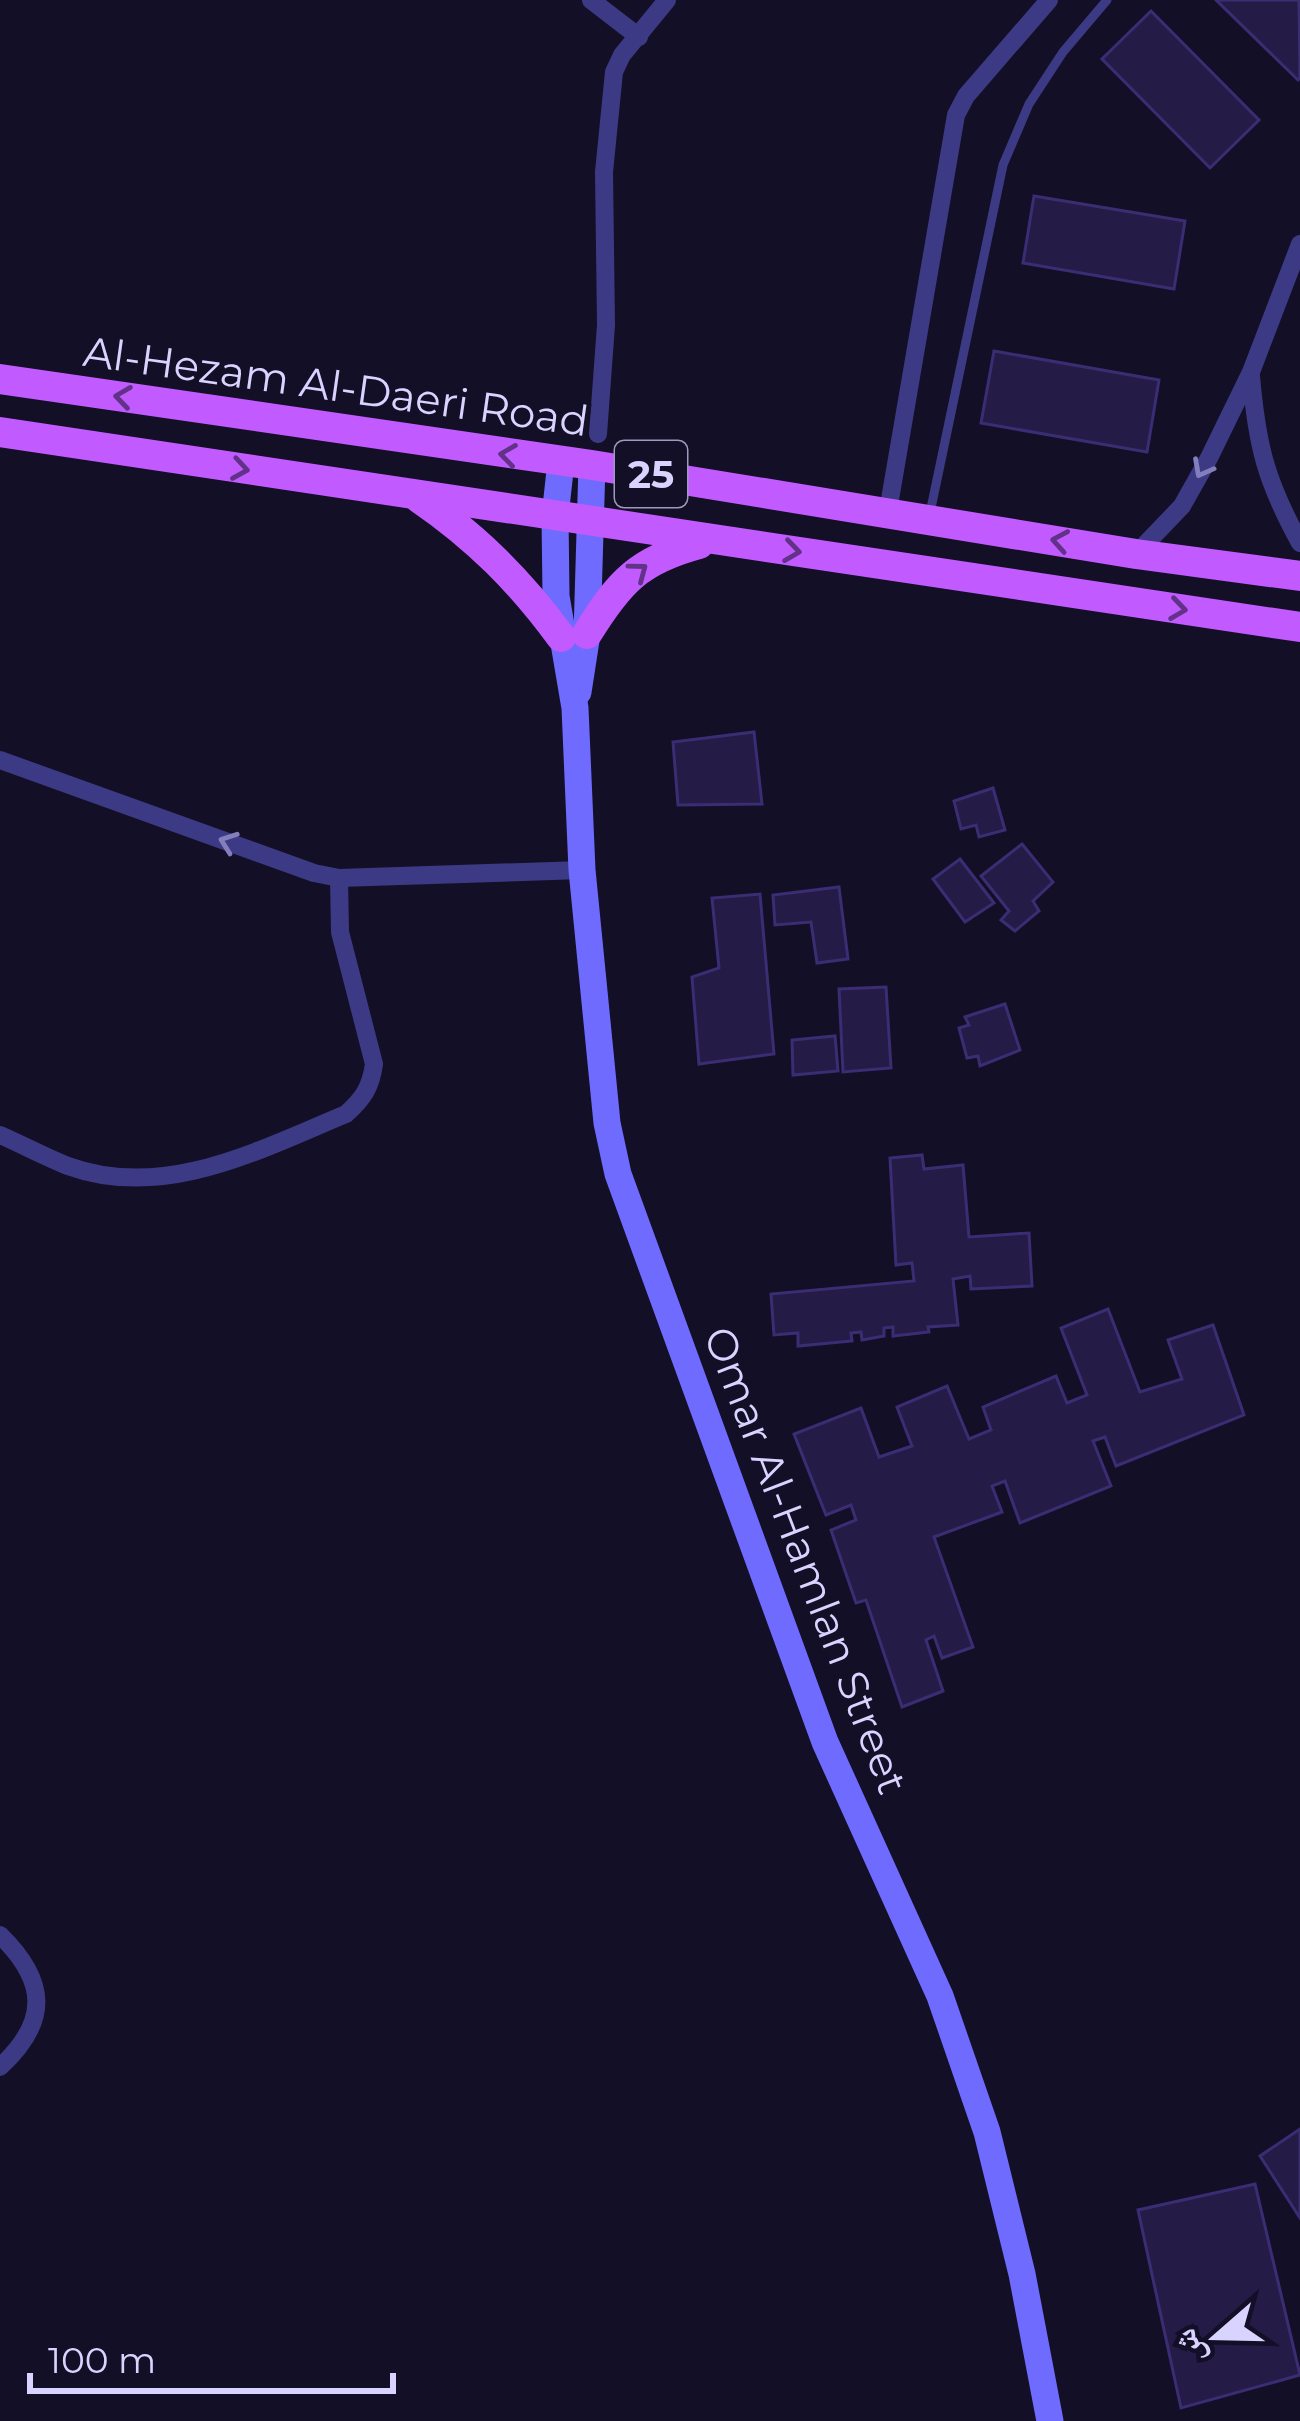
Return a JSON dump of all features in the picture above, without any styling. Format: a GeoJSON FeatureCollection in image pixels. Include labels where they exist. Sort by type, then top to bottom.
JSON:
{"type":"FeatureCollection","features":[{"type":"Feature","properties":{"kind":"main road","name":"Al-Hezam Al-Daeri Road"},"geometry":{"type":"LineString","coordinates":[[0,379],[561,462],[595,450],[888,511],[1136,554],[1300,576]]}},
{"type":"Feature","properties":{"kind":"main road","name":"25"},"geometry":{"type":"LineString","coordinates":[[0,432],[1300,627]]}},
{"type":"Feature","properties":{"kind":"main road"},"geometry":{"type":"LineString","coordinates":[[414,495],[490,554],[574,635],[636,569],[666,553],[713,540]]}},
{"type":"Feature","properties":{"kind":"street"},"geometry":{"type":"LineString","coordinates":[[591,0],[639,37]]}},
{"type":"Feature","properties":{"kind":"street"},"geometry":{"type":"LineString","coordinates":[[595,450],[606,325],[604,172],[614,72],[667,0]]}},
{"type":"Feature","properties":{"kind":"street"},"geometry":{"type":"LineString","coordinates":[[888,511],[956,115],[966,96],[1049,0]]}},
{"type":"Feature","properties":{"kind":"street"},"geometry":{"type":"LineString","coordinates":[[1136,554],[1182,506],[1251,372],[1300,244]]}},
{"type":"Feature","properties":{"kind":"street"},"geometry":{"type":"LineString","coordinates":[[1251,372],[1257,442],[1274,496],[1300,543]]}},
{"type":"Feature","properties":{"kind":"street","name":"Omar Al-Hamlan Street"},"geometry":{"type":"LineString","coordinates":[[595,450],[574,635],[575,708],[583,869],[608,1124],[628,1208],[825,1742],[940,1996],[987,2132],[1022,2274],[1050,2421]]}},
{"type":"Feature","properties":{"kind":"street","name":"Omar Al-Hamlan Street"},"geometry":{"type":"LineString","coordinates":[[561,462],[555,516],[574,635]]}},
{"type":"Feature","properties":{"kind":"street"},"geometry":{"type":"LineString","coordinates":[[0,760],[339,878],[583,869]]}},
{"type":"Feature","properties":{"kind":"street"},"geometry":{"type":"LineString","coordinates":[[0,1135],[72,1168],[142,1179],[175,1177],[346,1114],[362,1100],[372,1082],[374,1064],[340,932],[339,878]]}},
{"type":"Feature","properties":{"kind":"street"},"geometry":{"type":"LineString","coordinates":[[0,1935],[23,1957],[34,1979],[37,2003],[21,2047],[0,2067]]}},
{"type":"Feature","properties":{"kind":"lane"},"geometry":{"type":"LineString","coordinates":[[929,518],[1003,165],[1029,104],[1063,52],[1108,0]]}},
{"type":"Feature","properties":{"kind":"building"},"geometry":{"type":"Polygon","coordinates":[[[1216,0],[1299,0],[1300,78],[1298,80],[1216,0]]]}},
{"type":"Feature","properties":{"kind":"building"},"geometry":{"type":"Polygon","coordinates":[[[1151,11],[1259,120],[1210,168],[1102,59],[1151,11]]]}},
{"type":"Feature","properties":{"kind":"building"},"geometry":{"type":"Polygon","coordinates":[[[1034,196],[1185,221],[1174,289],[1023,263],[1034,196]]]}},
{"type":"Feature","properties":{"kind":"building"},"geometry":{"type":"Polygon","coordinates":[[[994,351],[1159,380],[1147,452],[981,423],[994,351]]]}},
{"type":"Feature","properties":{"kind":"building"},"geometry":{"type":"Polygon","coordinates":[[[754,732],[762,804],[678,805],[673,742],[754,732]]]}},
{"type":"Feature","properties":{"kind":"building"},"geometry":{"type":"Polygon","coordinates":[[[993,788],[1005,830],[979,837],[976,825],[961,829],[954,801],[993,788]]]}},
{"type":"Feature","properties":{"kind":"building"},"geometry":{"type":"Polygon","coordinates":[[[1022,844],[1053,882],[1033,901],[1039,911],[1015,931],[1001,920],[1009,911],[981,876],[1022,844]]]}},
{"type":"Feature","properties":{"kind":"building"},"geometry":{"type":"Polygon","coordinates":[[[960,859],[994,903],[965,922],[933,879],[960,859]]]}},
{"type":"Feature","properties":{"kind":"building"},"geometry":{"type":"Polygon","coordinates":[[[839,887],[848,959],[817,963],[811,922],[775,925],[773,895],[839,887]]]}},
{"type":"Feature","properties":{"kind":"building"},"geometry":{"type":"Polygon","coordinates":[[[760,894],[774,1054],[699,1064],[692,977],[719,968],[712,898],[760,894]]]}},
{"type":"Feature","properties":{"kind":"building"},"geometry":{"type":"Polygon","coordinates":[[[886,987],[891,1068],[843,1072],[839,989],[886,987]]]}},
{"type":"Feature","properties":{"kind":"building"},"geometry":{"type":"Polygon","coordinates":[[[1005,1004],[1020,1050],[980,1066],[978,1056],[967,1058],[959,1028],[969,1025],[965,1017],[1005,1004]]]}},
{"type":"Feature","properties":{"kind":"building"},"geometry":{"type":"Polygon","coordinates":[[[835,1036],[838,1071],[793,1075],[792,1040],[835,1036]]]}},
{"type":"Feature","properties":{"kind":"building"},"geometry":{"type":"Polygon","coordinates":[[[922,1155],[924,1169],[963,1165],[969,1237],[1029,1233],[1032,1286],[971,1289],[970,1276],[953,1279],[958,1325],[928,1327],[929,1332],[893,1336],[893,1327],[884,1328],[884,1336],[862,1340],[861,1332],[851,1333],[852,1341],[798,1346],[798,1333],[774,1335],[771,1294],[914,1281],[912,1263],[896,1265],[890,1158],[922,1155]]]}},
{"type":"Feature","properties":{"kind":"building"},"geometry":{"type":"Polygon","coordinates":[[[1108,1309],[1140,1392],[1182,1379],[1168,1340],[1213,1325],[1244,1415],[1116,1466],[1105,1437],[1093,1441],[1111,1486],[1020,1523],[1005,1481],[992,1486],[1002,1512],[934,1537],[973,1647],[942,1658],[934,1636],[926,1640],[943,1691],[902,1707],[866,1600],[856,1603],[831,1530],[856,1520],[851,1505],[826,1515],[794,1434],[861,1408],[879,1457],[912,1446],[897,1407],[947,1386],[969,1439],[991,1430],[983,1407],[1056,1376],[1067,1403],[1087,1395],[1061,1328],[1108,1309]]]}},
{"type":"Feature","properties":{"kind":"building"},"geometry":{"type":"Polygon","coordinates":[[[1300,2129],[1300,2218],[1260,2156],[1300,2129]]]}},
{"type":"Feature","properties":{"kind":"building"},"geometry":{"type":"Polygon","coordinates":[[[1255,2184],[1300,2375],[1181,2408],[1138,2210],[1255,2184]]]}}]}
